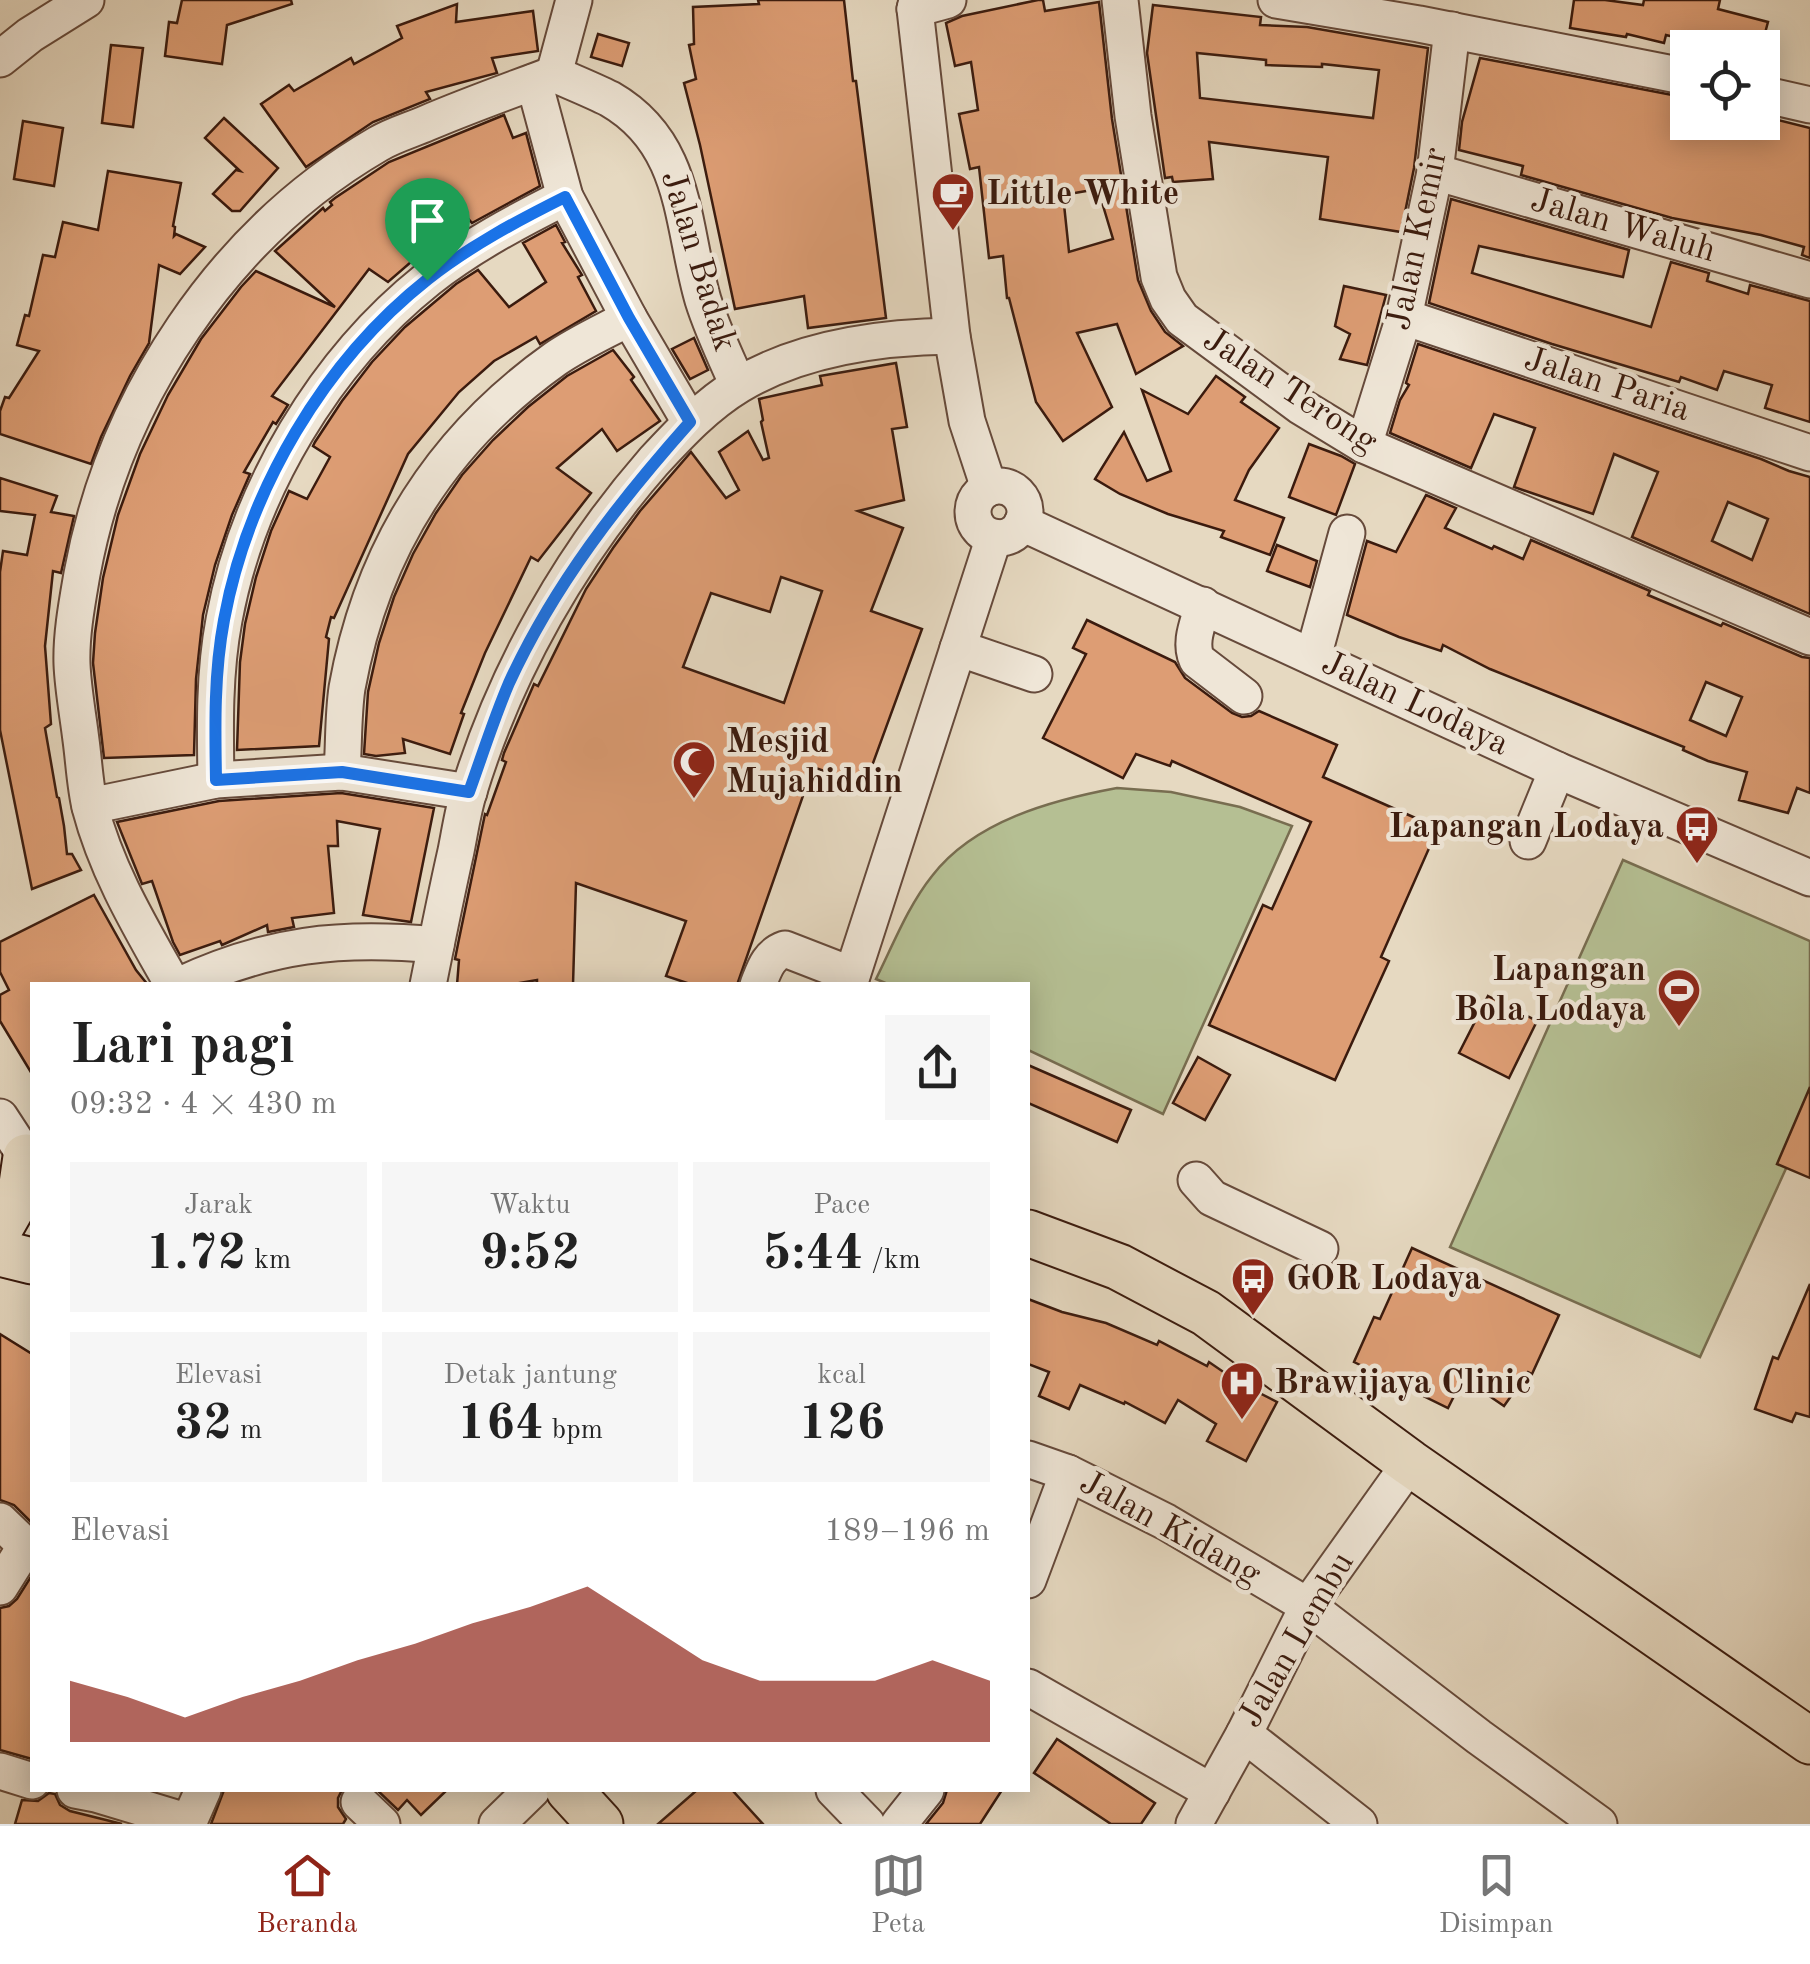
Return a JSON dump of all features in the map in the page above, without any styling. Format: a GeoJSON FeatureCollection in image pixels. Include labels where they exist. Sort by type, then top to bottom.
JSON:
{"type":"FeatureCollection","features":[{"type":"Feature","properties":{"kind":"main road"},"geometry":{"type":"LineString","coordinates":[[0,1228],[21,1191],[29,1162]]}},
{"type":"Feature","properties":{"kind":"main road"},"geometry":{"type":"LineString","coordinates":[[1030,1234],[1118,1267],[1286,1357],[1410,1463],[1810,1741]]}},
{"type":"Feature","properties":{"kind":"main road"},"geometry":{"type":"LineString","coordinates":[[0,1253],[30,1260]]}},
{"type":"Feature","properties":{"kind":"main road"},"geometry":{"type":"LineString","coordinates":[[571,1792],[600,1824]]}},
{"type":"Feature","properties":{"kind":"street"},"geometry":{"type":"LineString","coordinates":[[0,60],[30,34],[85,0]]}},
{"type":"Feature","properties":{"kind":"street"},"geometry":{"type":"LineString","coordinates":[[574,0],[549,68],[565,197],[690,422]]}},
{"type":"Feature","properties":{"kind":"street","name":"Jalan Terong"},"geometry":{"type":"LineString","coordinates":[[1120,0],[1159,277],[1182,318],[1300,406],[1364,445],[1810,638]]}},
{"type":"Feature","properties":{"kind":"street"},"geometry":{"type":"LineString","coordinates":[[1276,0],[1670,73]]}},
{"type":"Feature","properties":{"kind":"street"},"geometry":{"type":"LineString","coordinates":[[759,982],[769,959],[785,949],[850,980],[958,648],[1008,530],[981,531],[973,516],[976,499],[989,488],[967,421],[952,336],[922,2]]}},
{"type":"Feature","properties":{"kind":"street","name":"Jalan Kemir"},"geometry":{"type":"LineString","coordinates":[[1364,445],[1404,317],[1435,172],[1452,30]]}},
{"type":"Feature","properties":{"kind":"street"},"geometry":{"type":"LineString","coordinates":[[175,982],[119,890],[90,806],[72,662],[84,566],[106,483],[130,420],[181,331],[216,284],[293,206],[380,142],[549,68]]}},
{"type":"Feature","properties":{"kind":"street","name":"Jalan Badak"},"geometry":{"type":"LineString","coordinates":[[549,68],[612,100],[666,154],[704,302],[738,386]]}},
{"type":"Feature","properties":{"kind":"street"},"geometry":{"type":"LineString","coordinates":[[1780,98],[1810,105]]}},
{"type":"Feature","properties":{"kind":"street","name":"Jalan Waluh"},"geometry":{"type":"LineString","coordinates":[[1435,172],[1810,280]]}},
{"type":"Feature","properties":{"kind":"street"},"geometry":{"type":"LineString","coordinates":[[216,780],[214,699],[224,619],[244,541],[276,467],[317,398],[368,335],[427,280],[493,234],[565,197]]}},
{"type":"Feature","properties":{"kind":"street","name":"Jalan Paria"},"geometry":{"type":"LineString","coordinates":[[1404,317],[1810,453]]}},
{"type":"Feature","properties":{"kind":"street"},"geometry":{"type":"LineString","coordinates":[[342,772],[347,691],[361,628],[396,537],[440,468],[494,408],[558,357],[629,318]]}},
{"type":"Feature","properties":{"kind":"street"},"geometry":{"type":"LineString","coordinates":[[429,982],[469,792],[510,683],[583,552],[632,487],[690,422],[738,386],[786,362],[918,336],[952,336]]}},
{"type":"Feature","properties":{"kind":"street","name":"Jalan Lodaya"},"geometry":{"type":"LineString","coordinates":[[1008,530],[1203,606],[1558,770],[1810,878]]}},
{"type":"Feature","properties":{"kind":"street"},"geometry":{"type":"LineString","coordinates":[[1313,656],[1348,533]]}},
{"type":"Feature","properties":{"kind":"street"},"geometry":{"type":"LineString","coordinates":[[1203,606],[1192,645],[1197,660],[1244,696]]}},
{"type":"Feature","properties":{"kind":"street"},"geometry":{"type":"LineString","coordinates":[[958,648],[1034,674]]}},
{"type":"Feature","properties":{"kind":"street"},"geometry":{"type":"LineString","coordinates":[[1528,841],[1558,770]]}},
{"type":"Feature","properties":{"kind":"street"},"geometry":{"type":"LineString","coordinates":[[90,806],[216,780],[342,772],[469,792]]}},
{"type":"Feature","properties":{"kind":"street"},"geometry":{"type":"LineString","coordinates":[[184,982],[244,960],[302,945],[392,940],[436,945]]}},
{"type":"Feature","properties":{"kind":"street"},"geometry":{"type":"LineString","coordinates":[[0,1117],[29,1162]]}},
{"type":"Feature","properties":{"kind":"street"},"geometry":{"type":"LineString","coordinates":[[1196,1180],[1212,1198],[1320,1249]]}},
{"type":"Feature","properties":{"kind":"street","name":"Jalan Kidang"},"geometry":{"type":"LineString","coordinates":[[1030,1460],[1068,1473],[1166,1522],[1308,1606],[1599,1824]]}},
{"type":"Feature","properties":{"kind":"street","name":"Jalan Lembu"},"geometry":{"type":"LineString","coordinates":[[1194,1824],[1308,1606],[1410,1463]]}},
{"type":"Feature","properties":{"kind":"street"},"geometry":{"type":"LineString","coordinates":[[1030,1575],[1068,1473]]}},
{"type":"Feature","properties":{"kind":"street"},"geometry":{"type":"LineString","coordinates":[[0,1521],[30,1548],[0,1588]]}},
{"type":"Feature","properties":{"kind":"street"},"geometry":{"type":"LineString","coordinates":[[1030,1688],[1212,1792]]}},
{"type":"Feature","properties":{"kind":"street"},"geometry":{"type":"LineString","coordinates":[[1244,1734],[1359,1824]]}},
{"type":"Feature","properties":{"kind":"street"},"geometry":{"type":"LineString","coordinates":[[0,1771],[30,1780]]}},
{"type":"Feature","properties":{"kind":"street"},"geometry":{"type":"LineString","coordinates":[[95,1792],[193,1812]]}},
{"type":"Feature","properties":{"kind":"street"},"geometry":{"type":"LineString","coordinates":[[497,1824],[530,1792]]}},
{"type":"Feature","properties":{"kind":"street"},"geometry":{"type":"LineString","coordinates":[[836,1792],[867,1824]]}},
{"type":"Feature","properties":{"kind":"street"},"geometry":{"type":"LineString","coordinates":[[899,1824],[924,1792]]}},
{"type":"Feature","properties":{"kind":"green space"},"geometry":{"type":"Polygon","coordinates":[[[1117,788],[1171,792],[1240,807],[1292,826],[1163,1114],[1030,1051],[1030,982],[876,979],[908,913],[949,857],[992,827],[1067,799],[1117,788]]]}},
{"type":"Feature","properties":{"kind":"green space","name":"Lapangan Bola Lodaya"},"geometry":{"type":"Polygon","coordinates":[[[1623,860],[1810,941],[1810,1116],[1700,1357],[1450,1247],[1623,860]]]}},
{"type":"Feature","properties":{"kind":"building"},"geometry":{"type":"Polygon","coordinates":[[[182,0],[291,0],[292,4],[227,25],[222,64],[165,56],[169,22],[177,23],[182,0]]]}},
{"type":"Feature","properties":{"kind":"building"},"geometry":{"type":"Polygon","coordinates":[[[758,0],[844,0],[886,318],[808,328],[804,296],[735,309],[684,83],[696,79],[689,45],[694,44],[693,7],[759,4],[758,0]]]}},
{"type":"Feature","properties":{"kind":"building"},"geometry":{"type":"Polygon","coordinates":[[[1038,0],[1043,0],[1045,11],[1099,2],[1112,119],[1138,280],[1165,332],[1183,346],[1136,374],[1117,324],[1077,333],[1112,407],[1063,441],[1036,402],[1007,298],[1003,256],[989,258],[979,167],[970,169],[959,114],[978,110],[971,62],[955,66],[946,23],[1038,0]],[[1098,189],[1063,195],[1069,252],[1113,239],[1098,189]]]}},
{"type":"Feature","properties":{"kind":"building"},"geometry":{"type":"Polygon","coordinates":[[[1574,0],[1643,5],[1644,0],[1720,0],[1718,9],[1768,22],[1766,30],[1670,30],[1664,43],[1627,34],[1626,37],[1570,28],[1574,0]]]}},
{"type":"Feature","properties":{"kind":"building"},"geometry":{"type":"Polygon","coordinates":[[[457,4],[456,22],[533,11],[538,51],[492,58],[497,73],[426,92],[430,99],[373,122],[306,167],[261,104],[289,85],[294,91],[351,58],[354,64],[402,38],[397,26],[457,4]]]}},
{"type":"Feature","properties":{"kind":"building"},"geometry":{"type":"Polygon","coordinates":[[[1153,5],[1261,17],[1260,25],[1307,27],[1428,48],[1414,168],[1401,232],[1320,219],[1328,157],[1209,142],[1213,179],[1173,182],[1172,177],[1165,178],[1147,53],[1153,5]],[[1197,53],[1200,98],[1373,118],[1379,70],[1322,64],[1266,65],[1266,60],[1197,53]]]}},
{"type":"Feature","properties":{"kind":"building"},"geometry":{"type":"Polygon","coordinates":[[[598,34],[629,43],[622,66],[591,57],[598,34]]]}},
{"type":"Feature","properties":{"kind":"building"},"geometry":{"type":"Polygon","coordinates":[[[111,45],[143,48],[133,127],[102,123],[111,45]]]}},
{"type":"Feature","properties":{"kind":"building"},"geometry":{"type":"Polygon","coordinates":[[[1480,58],[1670,95],[1670,140],[1780,140],[1780,120],[1810,128],[1810,258],[1802,255],[1804,247],[1672,218],[1521,175],[1523,166],[1459,150],[1462,122],[1480,58]]]}},
{"type":"Feature","properties":{"kind":"building"},"geometry":{"type":"Polygon","coordinates":[[[504,115],[513,138],[526,133],[540,186],[472,223],[465,215],[388,282],[369,269],[272,396],[288,405],[276,424],[273,422],[244,472],[250,474],[215,565],[203,615],[194,755],[104,758],[93,663],[103,578],[118,515],[140,454],[201,339],[256,271],[335,307],[275,251],[323,208],[325,211],[332,205],[330,202],[335,198],[389,162],[504,115]]]}},
{"type":"Feature","properties":{"kind":"building"},"geometry":{"type":"Polygon","coordinates":[[[224,118],[278,168],[240,211],[232,211],[213,194],[236,170],[240,171],[205,138],[224,118]]]}},
{"type":"Feature","properties":{"kind":"building"},"geometry":{"type":"Polygon","coordinates":[[[23,121],[63,128],[54,186],[14,179],[23,121]]]}},
{"type":"Feature","properties":{"kind":"building"},"geometry":{"type":"Polygon","coordinates":[[[108,171],[181,183],[174,236],[205,247],[180,274],[159,265],[149,343],[91,464],[0,434],[0,411],[5,397],[9,398],[39,351],[17,345],[25,315],[29,316],[43,255],[55,257],[63,222],[98,230],[108,171]]]}},
{"type":"Feature","properties":{"kind":"building"},"geometry":{"type":"Polygon","coordinates":[[[1451,199],[1629,250],[1623,277],[1479,246],[1472,273],[1651,327],[1671,262],[1709,273],[1707,281],[1748,294],[1750,285],[1810,301],[1810,422],[1765,408],[1772,385],[1724,371],[1717,390],[1681,377],[1679,382],[1429,303],[1451,199]]]}},
{"type":"Feature","properties":{"kind":"building"},"geometry":{"type":"Polygon","coordinates":[[[556,225],[596,311],[540,344],[536,337],[494,361],[459,392],[408,454],[334,618],[331,617],[326,637],[329,639],[319,746],[237,750],[240,662],[256,577],[289,491],[307,499],[330,457],[313,446],[315,442],[372,362],[405,327],[456,284],[478,270],[509,307],[546,282],[523,243],[556,225]]]}},
{"type":"Feature","properties":{"kind":"building"},"geometry":{"type":"Polygon","coordinates":[[[1344,286],[1386,295],[1367,365],[1340,359],[1350,334],[1335,326],[1344,286]]]}},
{"type":"Feature","properties":{"kind":"building"},"geometry":{"type":"Polygon","coordinates":[[[694,338],[708,370],[690,379],[672,349],[694,338]]]}},
{"type":"Feature","properties":{"kind":"building"},"geometry":{"type":"Polygon","coordinates":[[[1418,344],[1810,477],[1810,614],[1632,537],[1658,472],[1614,454],[1593,514],[1514,487],[1535,428],[1494,414],[1471,468],[1390,433],[1409,385],[1406,383],[1418,344]],[[1728,502],[1712,541],[1752,560],[1768,519],[1728,502]]]}},
{"type":"Feature","properties":{"kind":"building"},"geometry":{"type":"Polygon","coordinates":[[[613,350],[660,421],[617,451],[602,429],[557,468],[591,493],[538,561],[531,557],[485,653],[461,713],[464,714],[450,754],[403,739],[405,753],[364,754],[368,692],[379,643],[394,597],[436,513],[462,475],[528,407],[567,376],[613,350]]]}},
{"type":"Feature","properties":{"kind":"building"},"geometry":{"type":"Polygon","coordinates":[[[896,363],[907,427],[892,429],[904,500],[858,511],[903,528],[871,611],[922,629],[865,785],[813,767],[738,982],[684,982],[666,976],[686,921],[576,883],[573,982],[457,982],[459,960],[455,959],[459,939],[485,814],[506,762],[502,760],[504,753],[534,684],[538,686],[586,589],[640,511],[691,452],[726,498],[739,490],[719,452],[748,431],[763,460],[769,458],[759,399],[822,385],[820,376],[896,363]],[[781,577],[770,612],[711,593],[683,667],[784,703],[822,591],[781,577]]]}},
{"type":"Feature","properties":{"kind":"building"},"geometry":{"type":"Polygon","coordinates":[[[1216,376],[1245,397],[1241,402],[1279,428],[1249,470],[1235,500],[1284,518],[1270,555],[1221,537],[1224,531],[1120,494],[1095,479],[1124,432],[1147,481],[1171,471],[1142,390],[1188,414],[1216,376]]]}},
{"type":"Feature","properties":{"kind":"building"},"geometry":{"type":"Polygon","coordinates":[[[1309,444],[1355,464],[1336,515],[1289,497],[1309,444]]]}},
{"type":"Feature","properties":{"kind":"building"},"geometry":{"type":"Polygon","coordinates":[[[0,478],[57,496],[51,512],[74,516],[61,573],[53,571],[45,646],[51,724],[45,728],[67,854],[72,854],[81,870],[32,889],[0,730],[0,572],[3,551],[27,555],[35,515],[0,511],[0,478]]]}},
{"type":"Feature","properties":{"kind":"building"},"geometry":{"type":"Polygon","coordinates":[[[1426,495],[1456,508],[1445,528],[1492,549],[1494,546],[1523,559],[1531,540],[1721,626],[1723,623],[1810,658],[1810,793],[1797,788],[1788,813],[1739,800],[1747,772],[1708,761],[1683,750],[1684,747],[1490,669],[1443,645],[1441,651],[1347,615],[1367,541],[1396,552],[1426,495]],[[1706,682],[1690,720],[1726,736],[1742,697],[1706,682]]]}},
{"type":"Feature","properties":{"kind":"building"},"geometry":{"type":"Polygon","coordinates":[[[1277,545],[1317,561],[1310,587],[1267,571],[1277,545]]]}},
{"type":"Feature","properties":{"kind":"building"},"geometry":{"type":"Polygon","coordinates":[[[1087,620],[1175,662],[1185,678],[1232,713],[1242,717],[1259,711],[1337,745],[1323,777],[1438,828],[1381,957],[1389,961],[1335,1080],[1209,1025],[1263,905],[1272,909],[1311,822],[1172,761],[1170,766],[1136,754],[1123,778],[1043,738],[1086,654],[1073,648],[1087,620]]]}},
{"type":"Feature","properties":{"kind":"building"},"geometry":{"type":"Polygon","coordinates":[[[341,793],[434,808],[411,922],[363,915],[380,829],[337,821],[338,846],[328,846],[334,913],[292,918],[294,927],[268,932],[267,925],[222,945],[220,941],[180,955],[152,881],[142,884],[117,822],[219,801],[341,793]]]}},
{"type":"Feature","properties":{"kind":"building"},"geometry":{"type":"Polygon","coordinates":[[[94,895],[146,982],[30,982],[30,1071],[0,1021],[0,995],[9,990],[0,972],[0,942],[94,895]]]}},
{"type":"Feature","properties":{"kind":"building"},"geometry":{"type":"Polygon","coordinates":[[[1488,996],[1537,1021],[1509,1078],[1459,1053],[1488,996]]]}},
{"type":"Feature","properties":{"kind":"building"},"geometry":{"type":"Polygon","coordinates":[[[1198,1057],[1230,1075],[1205,1120],[1173,1103],[1198,1057]]]}},
{"type":"Feature","properties":{"kind":"building"},"geometry":{"type":"Polygon","coordinates":[[[1030,1066],[1131,1110],[1117,1142],[1030,1104],[1030,1066]]]}},
{"type":"Feature","properties":{"kind":"building"},"geometry":{"type":"Polygon","coordinates":[[[1810,1087],[1810,1178],[1777,1164],[1810,1087]]]}},
{"type":"Feature","properties":{"kind":"building"},"geometry":{"type":"Polygon","coordinates":[[[1412,1248],[1559,1315],[1532,1374],[1528,1372],[1504,1406],[1463,1378],[1448,1408],[1354,1362],[1374,1317],[1380,1319],[1412,1248]]]}},
{"type":"Feature","properties":{"kind":"building"},"geometry":{"type":"Polygon","coordinates":[[[1810,1284],[1810,1417],[1796,1413],[1792,1422],[1755,1409],[1773,1357],[1778,1359],[1810,1284]]]}},
{"type":"Feature","properties":{"kind":"building"},"geometry":{"type":"Polygon","coordinates":[[[1030,1300],[1106,1323],[1157,1345],[1159,1341],[1207,1366],[1209,1362],[1277,1402],[1246,1461],[1207,1441],[1216,1424],[1178,1400],[1165,1423],[1080,1385],[1069,1409],[1039,1396],[1049,1372],[1030,1365],[1030,1300]]]}},
{"type":"Feature","properties":{"kind":"building"},"geometry":{"type":"Polygon","coordinates":[[[0,1334],[30,1353],[30,1521],[14,1505],[0,1500],[0,1334]]]}},
{"type":"Feature","properties":{"kind":"building"},"geometry":{"type":"Polygon","coordinates":[[[30,1578],[30,1758],[0,1750],[0,1608],[17,1599],[30,1578]]]}},
{"type":"Feature","properties":{"kind":"building"},"geometry":{"type":"Polygon","coordinates":[[[1057,1739],[1155,1803],[1141,1824],[1111,1824],[1034,1773],[1057,1739]]]}},
{"type":"Feature","properties":{"kind":"building"},"geometry":{"type":"Polygon","coordinates":[[[223,1792],[341,1792],[338,1807],[346,1819],[343,1824],[211,1824],[223,1792]]]}},
{"type":"Feature","properties":{"kind":"building"},"geometry":{"type":"Polygon","coordinates":[[[379,1792],[445,1792],[421,1815],[407,1800],[398,1810],[379,1792]]]}},
{"type":"Feature","properties":{"kind":"building"},"geometry":{"type":"Polygon","coordinates":[[[695,1792],[734,1792],[763,1824],[658,1824],[695,1792]]]}},
{"type":"Feature","properties":{"kind":"building"},"geometry":{"type":"Polygon","coordinates":[[[946,1792],[1001,1792],[980,1824],[926,1824],[943,1803],[946,1792]]]}},
{"type":"Feature","properties":{"kind":"building"},"geometry":{"type":"Polygon","coordinates":[[[49,1793],[55,1794],[60,1805],[70,1811],[122,1824],[15,1824],[22,1800],[38,1801],[49,1793]]]}},
{"type":"Feature","properties":{"kind":"place","name":"Little White"},"geometry":{"type":"Point","coordinates":[953,232]}},
{"type":"Feature","properties":{"kind":"place","name":"Mesjid Mujahiddin"},"geometry":{"type":"Point","coordinates":[694,800]}},
{"type":"Feature","properties":{"kind":"place","name":"Lapangan Lodaya"},"geometry":{"type":"Point","coordinates":[1697,865]}},
{"type":"Feature","properties":{"kind":"place","name":"Lapangan Bola Lodaya"},"geometry":{"type":"Point","coordinates":[1679,1028]}},
{"type":"Feature","properties":{"kind":"place","name":"GOR Lodaya"},"geometry":{"type":"Point","coordinates":[1253,1317]}},
{"type":"Feature","properties":{"kind":"place","name":"Brawijaya Clinic"},"geometry":{"type":"Point","coordinates":[1242,1421]}},
{"type":"Feature","properties":{"kind":"route"},"geometry":{"type":"LineString","coordinates":[[565,197],[690,422],[632,487],[583,552],[510,683],[469,792],[342,772],[216,780],[214,699],[224,619],[244,541],[276,467],[317,398],[368,335],[427,280],[493,234],[565,197]]}}]}
